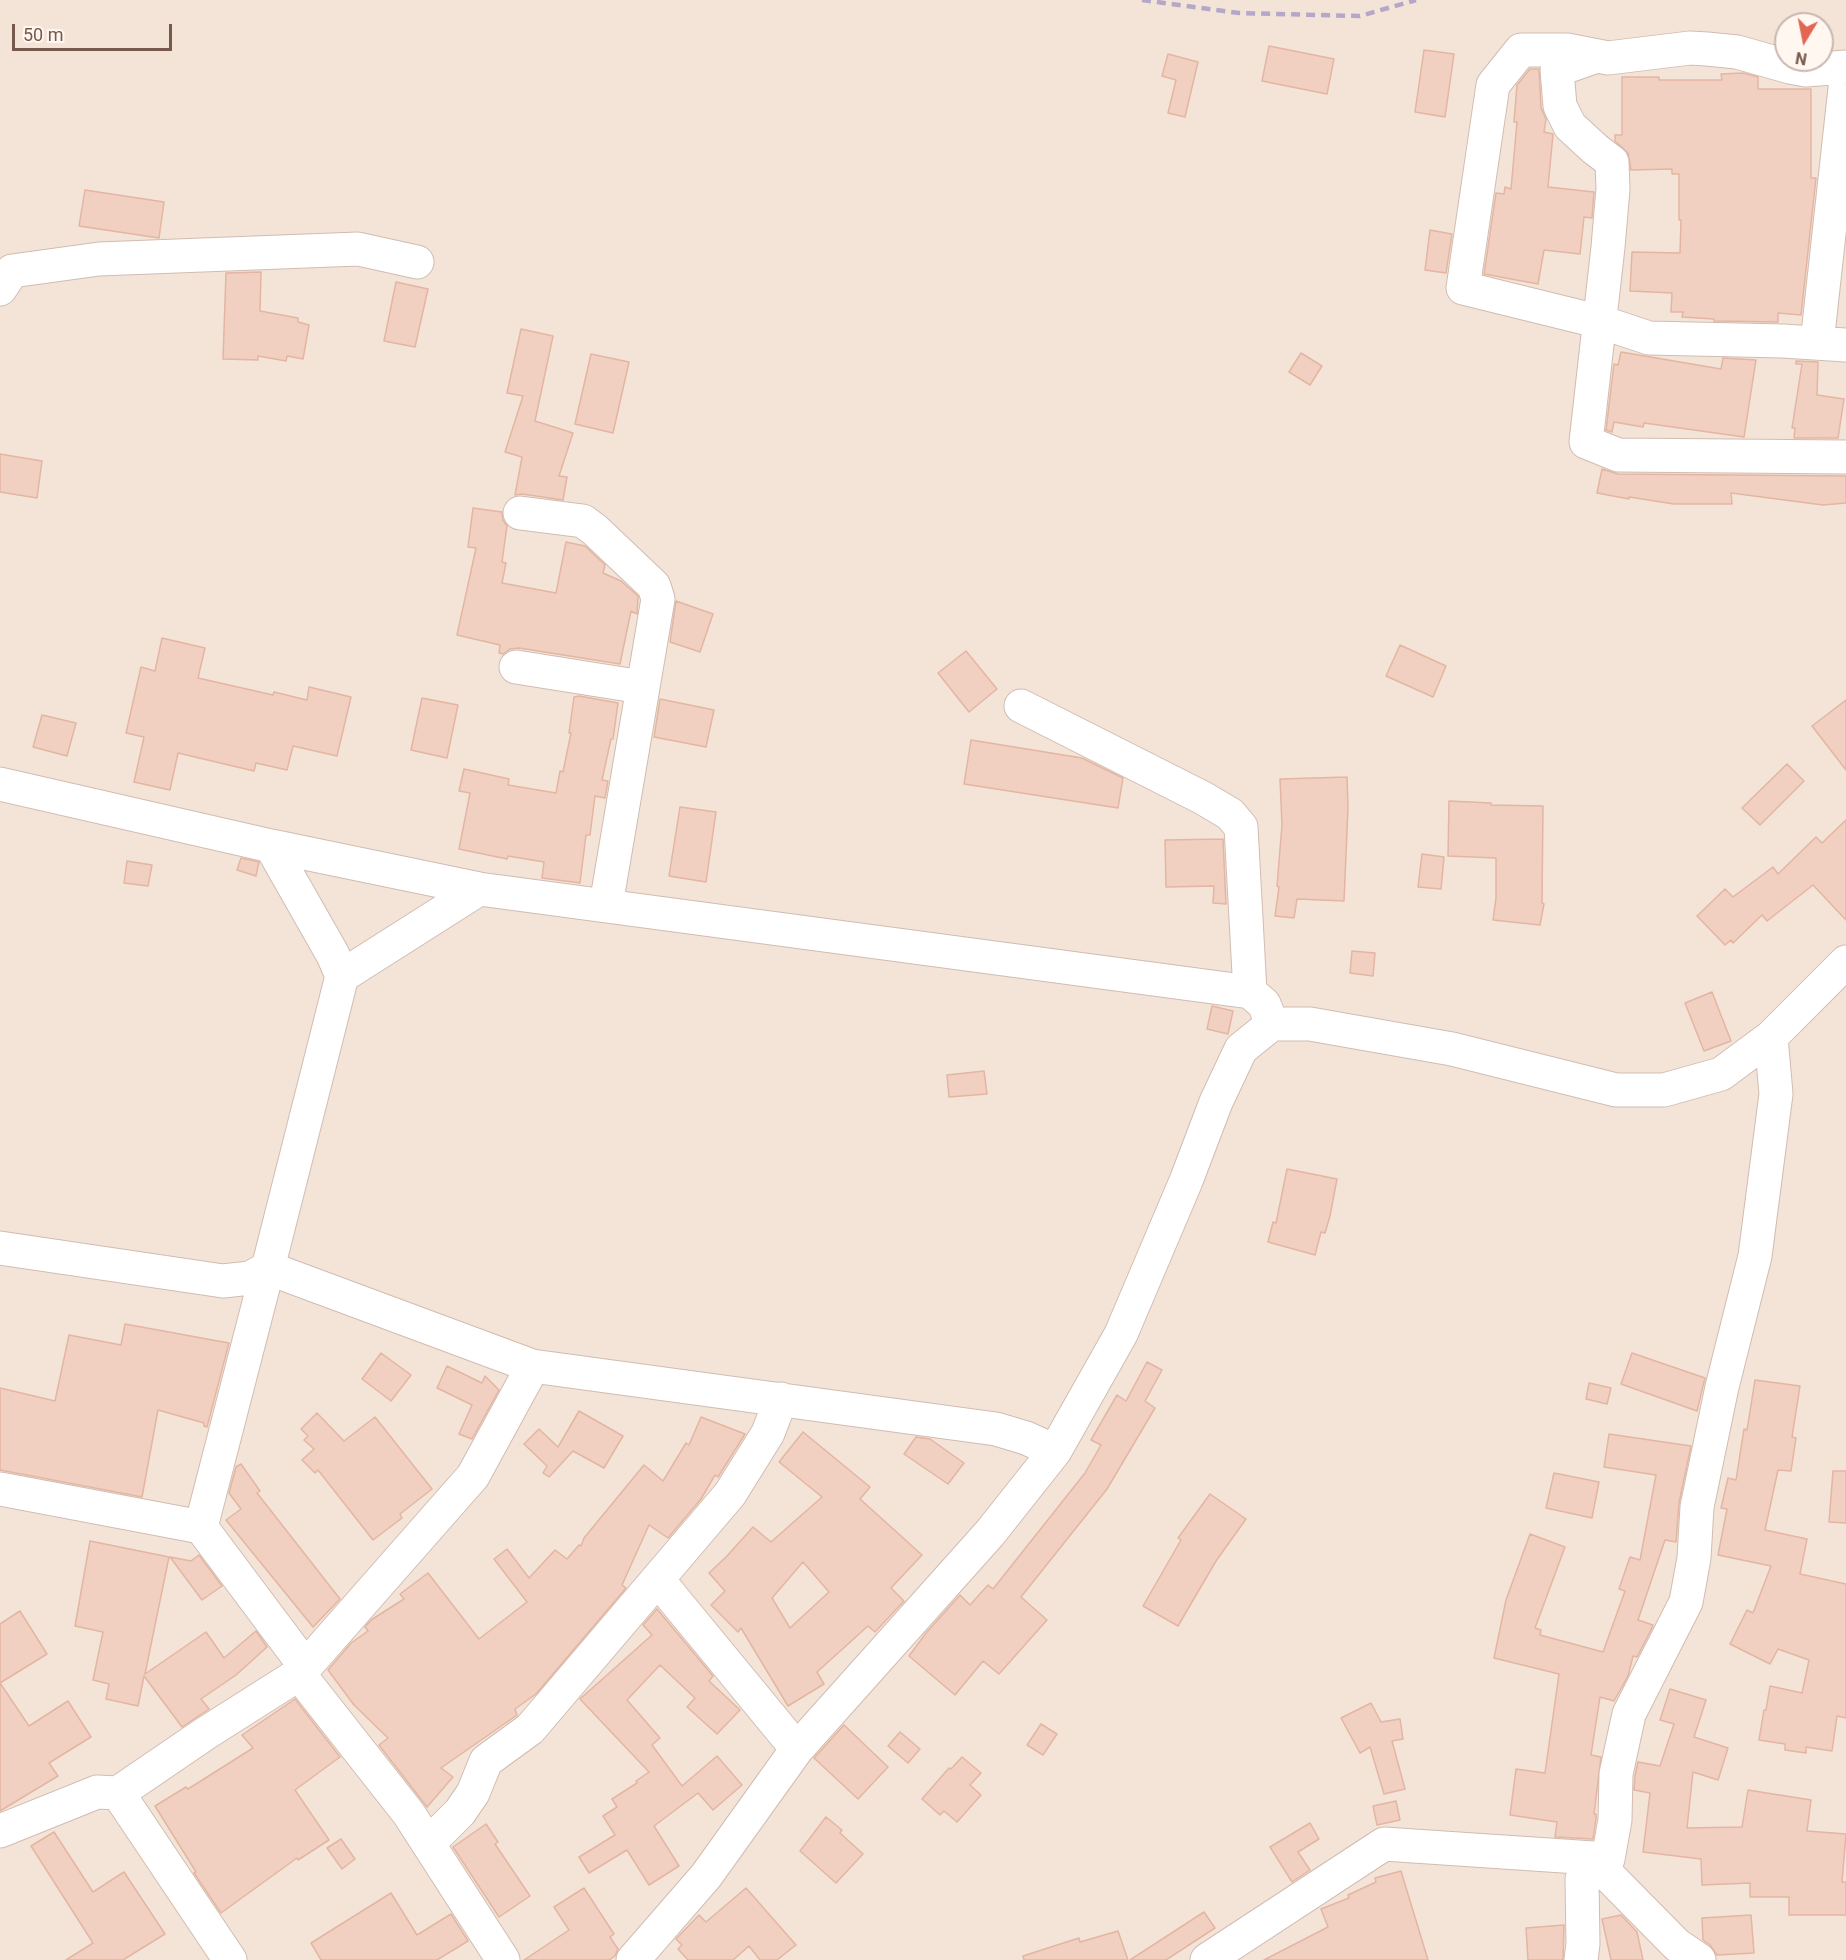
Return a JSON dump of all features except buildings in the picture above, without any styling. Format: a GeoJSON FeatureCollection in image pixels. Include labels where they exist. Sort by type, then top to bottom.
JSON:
{"type":"FeatureCollection","features":[{"type":"Feature","properties":{"kind":"street"},"geometry":{"type":"LineString","coordinates":[[1846,67],[1806,70],[1737,52],[1707,48],[1608,58],[1567,50],[1521,50],[1492,86],[1462,288],[1601,322],[1649,338],[1831,344],[1846,79]]}},
{"type":"Feature","properties":{"kind":"street"},"geometry":{"type":"LineString","coordinates":[[1597,56],[1557,70],[1560,106],[1570,126],[1612,162],[1609,236],[1586,442],[1618,455],[1846,457]]}},
{"type":"Feature","properties":{"kind":"street"},"geometry":{"type":"LineString","coordinates":[[0,290],[12,271],[99,259],[358,249],[417,262]]}},
{"type":"Feature","properties":{"kind":"street"},"geometry":{"type":"LineString","coordinates":[[520,513],[583,521],[654,586],[658,599],[606,905]]}},
{"type":"Feature","properties":{"kind":"street"},"geometry":{"type":"LineString","coordinates":[[516,667],[642,687]]}},
{"type":"Feature","properties":{"kind":"street"},"geometry":{"type":"LineString","coordinates":[[1021,706],[1230,813],[1241,827],[1250,992]]}},
{"type":"Feature","properties":{"kind":"street"},"geometry":{"type":"LineString","coordinates":[[0,784],[271,846],[479,889],[1250,992],[1264,1004],[1272,1024]]}},
{"type":"Feature","properties":{"kind":"street"},"geometry":{"type":"LineString","coordinates":[[201,1527],[342,976],[333,955],[271,846]]}},
{"type":"Feature","properties":{"kind":"street"},"geometry":{"type":"LineString","coordinates":[[342,976],[479,889]]}},
{"type":"Feature","properties":{"kind":"street"},"geometry":{"type":"LineString","coordinates":[[633,1960],[706,1876],[797,1749],[990,1533],[1055,1451],[1121,1334],[1240,1049],[1272,1024],[1310,1024],[1452,1049],[1616,1090],[1664,1090],[1721,1074],[1771,1037],[1846,962]]}},
{"type":"Feature","properties":{"kind":"street"},"geometry":{"type":"LineString","coordinates":[[1603,1862],[1615,1820],[1616,1774],[1629,1714],[1686,1602],[1694,1558],[1697,1507],[1722,1387],[1755,1256],[1776,1094],[1771,1037]]}},
{"type":"Feature","properties":{"kind":"street"},"geometry":{"type":"LineString","coordinates":[[0,1248],[223,1281],[250,1278],[268,1268],[533,1366],[996,1429],[1026,1438],[1055,1451]]}},
{"type":"Feature","properties":{"kind":"street"},"geometry":{"type":"LineString","coordinates":[[0,1831],[97,1792],[118,1793],[302,1670],[473,1476],[533,1366]]}},
{"type":"Feature","properties":{"kind":"street"},"geometry":{"type":"LineString","coordinates":[[429,1843],[460,1812],[473,1793],[486,1761],[530,1729],[730,1494],[768,1433],[781,1400]]}},
{"type":"Feature","properties":{"kind":"street"},"geometry":{"type":"LineString","coordinates":[[0,1489],[201,1527],[429,1843],[503,1960]]}},
{"type":"Feature","properties":{"kind":"street"},"geometry":{"type":"LineString","coordinates":[[658,1580],[797,1749]]}},
{"type":"Feature","properties":{"kind":"street"},"geometry":{"type":"LineString","coordinates":[[118,1793],[230,1960]]}},
{"type":"Feature","properties":{"kind":"street"},"geometry":{"type":"LineString","coordinates":[[1207,1960],[1384,1844],[1603,1862],[1677,1946],[1699,1960]]}},
{"type":"Feature","properties":{"kind":"street"},"geometry":{"type":"LineString","coordinates":[[1581,1960],[1583,1944],[1582,1879],[1586,1868],[1603,1862]]}},
{"type":"Feature","properties":{"kind":"shaded area"},"geometry":{"type":"Polygon","coordinates":[[[0,0],[1846,0],[1846,1960],[0,1960],[0,0]]]}},
{"type":"Feature","properties":{"kind":"railway"},"geometry":{"type":"LineString","coordinates":[[1142,0],[1239,13],[1360,16],[1416,0]]}}]}
